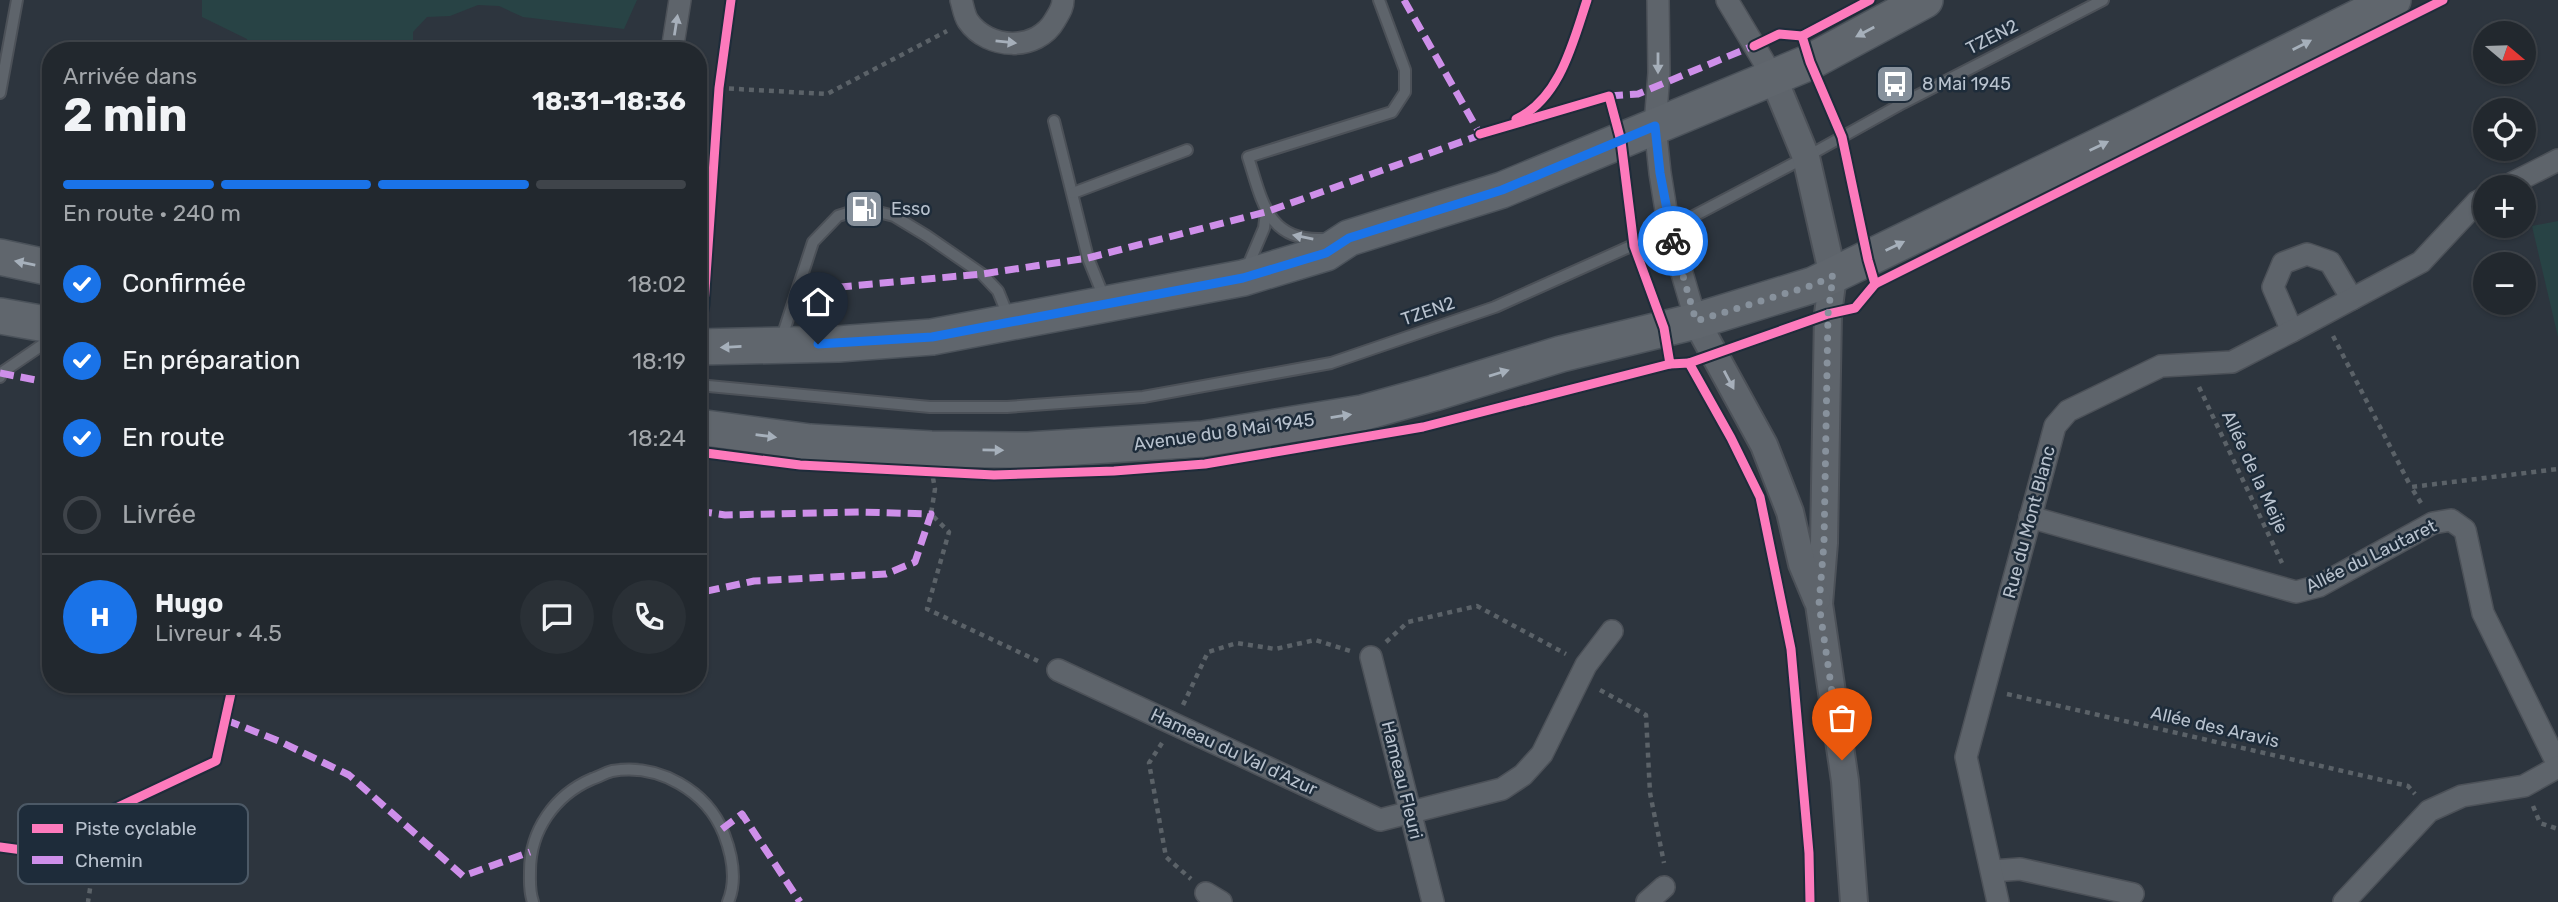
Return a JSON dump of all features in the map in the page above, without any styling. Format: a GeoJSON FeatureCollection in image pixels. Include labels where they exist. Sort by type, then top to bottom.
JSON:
{"type":"FeatureCollection","features":[{"type":"Feature","properties":{"kind":"main road"},"geometry":{"type":"LineString","coordinates":[[707,348],[838,344],[919,338],[1243,278],[1326,253],[1349,238],[1502,190],[1810,62],[1925,0]]}},
{"type":"Feature","properties":{"kind":"main road","name":"Avenue du 8 Mai 1945"},"geometry":{"type":"LineString","coordinates":[[707,429],[810,442],[931,449],[1041,450],[1203,439],[1362,413],[1561,354],[1696,321],[1813,285],[2393,0]]}},
{"type":"Feature","properties":{"kind":"main road"},"geometry":{"type":"LineString","coordinates":[[0,257],[42,266]]}},
{"type":"Feature","properties":{"kind":"main road"},"geometry":{"type":"LineString","coordinates":[[0,316],[42,323]]}},
{"type":"Feature","properties":{"kind":"street"},"geometry":{"type":"LineString","coordinates":[[673,42],[680,0]]}},
{"type":"Feature","properties":{"kind":"street"},"geometry":{"type":"LineString","coordinates":[[964,10],[984,37],[1007,45],[1031,41],[1051,27],[1063,6],[1063,0]]}},
{"type":"Feature","properties":{"kind":"street"},"geometry":{"type":"LineString","coordinates":[[1658,0],[1659,73],[1655,126],[1669,229],[1696,321],[1764,445],[1790,512],[1802,564],[1819,604]]}},
{"type":"Feature","properties":{"kind":"street"},"geometry":{"type":"LineString","coordinates":[[1727,0],[1773,77],[1807,158],[1833,276],[1828,314],[1824,543],[1819,604],[1845,780],[1854,902]]}},
{"type":"Feature","properties":{"kind":"street"},"geometry":{"type":"LineString","coordinates":[[2529,175],[2558,160]]}},
{"type":"Feature","properties":{"kind":"street","name":"Rue du Mont Blanc"},"geometry":{"type":"LineString","coordinates":[[1998,902],[1966,757],[2055,426],[2068,411],[2161,366],[2232,362],[2292,331],[2421,262],[2473,206]]}},
{"type":"Feature","properties":{"kind":"street"},"geometry":{"type":"LineString","coordinates":[[2292,331],[2273,286],[2283,263],[2307,254],[2330,262],[2352,299]]}},
{"type":"Feature","properties":{"kind":"street","name":"Allée du Lautaret"},"geometry":{"type":"LineString","coordinates":[[2030,517],[2296,592],[2319,586],[2433,523],[2451,520],[2465,530],[2483,613],[2558,766]]}},
{"type":"Feature","properties":{"kind":"street","name":"Hameau du Val d'Azur"},"geometry":{"type":"LineString","coordinates":[[1058,670],[1380,820],[1502,789],[1523,775],[1542,754],[1586,664],[1612,631]]}},
{"type":"Feature","properties":{"kind":"street","name":"Hameau Fleuri"},"geometry":{"type":"LineString","coordinates":[[1371,657],[1433,902]]}},
{"type":"Feature","properties":{"kind":"street"},"geometry":{"type":"LineString","coordinates":[[2344,902],[2429,811],[2462,796],[2524,786],[2558,766]]}},
{"type":"Feature","properties":{"kind":"street"},"geometry":{"type":"LineString","coordinates":[[1992,871],[2020,869],[2133,894]]}},
{"type":"Feature","properties":{"kind":"street"},"geometry":{"type":"LineString","coordinates":[[1647,902],[1664,887]]}},
{"type":"Feature","properties":{"kind":"lane"},"geometry":{"type":"LineString","coordinates":[[0,93],[17,0]]}},
{"type":"Feature","properties":{"kind":"lane"},"geometry":{"type":"LineString","coordinates":[[1243,278],[1265,228],[1266,212],[1248,157],[1392,112],[1405,92],[1405,70],[1379,0]]}},
{"type":"Feature","properties":{"kind":"lane","name":"TZEN2"},"geometry":{"type":"LineString","coordinates":[[707,385],[930,407],[1007,407],[1143,397],[1331,363],[1495,307],[1669,229],[1807,158],[1903,103],[2103,0]]}},
{"type":"Feature","properties":{"kind":"lane"},"geometry":{"type":"LineString","coordinates":[[1054,121],[1088,258],[1106,303]]}},
{"type":"Feature","properties":{"kind":"lane"},"geometry":{"type":"LineString","coordinates":[[1073,193],[1187,150]]}},
{"type":"Feature","properties":{"kind":"lane"},"geometry":{"type":"LineString","coordinates":[[779,344],[813,242],[838,216],[863,208],[894,216],[982,274],[998,291],[1010,320]]}},
{"type":"Feature","properties":{"kind":"lane"},"geometry":{"type":"LineString","coordinates":[[1266,212],[1282,231],[1304,240],[1349,238]]}},
{"type":"Feature","properties":{"kind":"lane"},"geometry":{"type":"LineString","coordinates":[[0,377],[1,373],[42,346]]}},
{"type":"Feature","properties":{"kind":"lane"},"geometry":{"type":"LineString","coordinates":[[533,902],[530,892],[530,852],[545,815],[574,787],[611,771],[652,772],[688,787],[717,816],[732,853],[732,894],[728,902]]}},
{"type":"Feature","properties":{"kind":"path"},"geometry":{"type":"LineString","coordinates":[[719,88],[827,94],[964,10]]}},
{"type":"Feature","properties":{"kind":"path"},"geometry":{"type":"LineString","coordinates":[[718,102],[720,76]]}},
{"type":"Feature","properties":{"kind":"path"},"geometry":{"type":"LineString","coordinates":[[2322,315],[2411,487],[2433,523]]}},
{"type":"Feature","properties":{"kind":"path"},"geometry":{"type":"LineString","coordinates":[[2411,487],[2558,469]]}},
{"type":"Feature","properties":{"kind":"path"},"geometry":{"type":"LineString","coordinates":[[932,473],[934,489],[931,514],[949,531],[927,609],[1058,670]]}},
{"type":"Feature","properties":{"kind":"path"},"geometry":{"type":"LineString","coordinates":[[2524,786],[2540,823],[2558,829]]}},
{"type":"Feature","properties":{"kind":"path"},"geometry":{"type":"LineString","coordinates":[[88,902],[91,884]]}},
{"type":"Feature","properties":{"kind":"green space"},"geometry":{"type":"Polygon","coordinates":[[[202,0],[637,0],[624,29],[523,17],[499,6],[478,5],[450,16],[427,17],[413,32],[413,42],[247,42],[247,39],[202,17],[202,0]]]}},
{"type":"Feature","properties":{"kind":"green space"},"geometry":{"type":"Polygon","coordinates":[[[2558,221],[2558,337],[2535,238],[2536,225],[2558,221]]]}},
{"type":"Feature","properties":{"kind":"marked path"},"geometry":{"type":"LineString","coordinates":[[1404,0],[1480,134]]}},
{"type":"Feature","properties":{"kind":"marked path"},"geometry":{"type":"LineString","coordinates":[[1609,96],[1638,94],[1760,43]]}},
{"type":"Feature","properties":{"kind":"marked path"},"geometry":{"type":"LineString","coordinates":[[796,291],[982,274],[1088,258],[1266,212],[1486,133]]}},
{"type":"Feature","properties":{"kind":"marked path"},"geometry":{"type":"LineString","coordinates":[[0,373],[42,381]]}},
{"type":"Feature","properties":{"kind":"marked path"},"geometry":{"type":"LineString","coordinates":[[707,512],[725,515],[859,512],[931,514],[915,562],[886,574],[754,581],[707,591]]}},
{"type":"Feature","properties":{"kind":"marked path"},"geometry":{"type":"LineString","coordinates":[[226,720],[281,742],[349,775],[463,876],[530,852]]}},
{"type":"Feature","properties":{"kind":"marked path"},"geometry":{"type":"LineString","coordinates":[[722,829],[742,814],[800,902]]}},
{"type":"Feature","properties":{"kind":"cycle path"},"geometry":{"type":"LineString","coordinates":[[707,262],[719,88],[731,0]]}},
{"type":"Feature","properties":{"kind":"cycle path"},"geometry":{"type":"LineString","coordinates":[[1516,119],[1531,110],[1554,84],[1570,51],[1587,0]]}},
{"type":"Feature","properties":{"kind":"cycle path"},"geometry":{"type":"LineString","coordinates":[[1754,46],[1779,34],[1802,36],[1870,0]]}},
{"type":"Feature","properties":{"kind":"cycle path"},"geometry":{"type":"LineString","coordinates":[[1875,284],[2443,0]]}},
{"type":"Feature","properties":{"kind":"cycle path"},"geometry":{"type":"LineString","coordinates":[[1689,363],[1828,314],[1855,308],[1875,284],[1842,137],[1810,62],[1802,36]]}},
{"type":"Feature","properties":{"kind":"cycle path"},"geometry":{"type":"LineString","coordinates":[[1480,134],[1609,96],[1621,141],[1634,246],[1664,328],[1670,364],[1689,363],[1760,497],[1791,649],[1809,853],[1810,902]]}},
{"type":"Feature","properties":{"kind":"cycle path"},"geometry":{"type":"LineString","coordinates":[[707,453],[800,465],[994,475],[1114,471],[1205,464],[1423,427],[1670,364]]}},
{"type":"Feature","properties":{"kind":"cycle path"},"geometry":{"type":"LineString","coordinates":[[124,804],[216,761],[231,693]]}},
{"type":"Feature","properties":{"kind":"cycle path"},"geometry":{"type":"LineString","coordinates":[[0,847],[18,849]]}},
{"type":"Feature","properties":{"kind":"way so far"},"geometry":{"type":"LineString","coordinates":[[1673,241],[1696,321],[1813,285],[1833,276],[1828,314],[1824,543],[1819,604],[1842,760]]}},
{"type":"Feature","properties":{"kind":"place","name":"8 Mai 1945"},"geometry":{"type":"Point","coordinates":[1895,84]}},
{"type":"Feature","properties":{"kind":"place","name":"Esso"},"geometry":{"type":"Point","coordinates":[864,209]}},
{"type":"Feature","properties":{"kind":"route"},"geometry":{"type":"LineString","coordinates":[[818,344],[932,337],[1010,320],[1243,278],[1326,253],[1349,238],[1502,190],[1655,126],[1660,173],[1673,241]]}}]}
